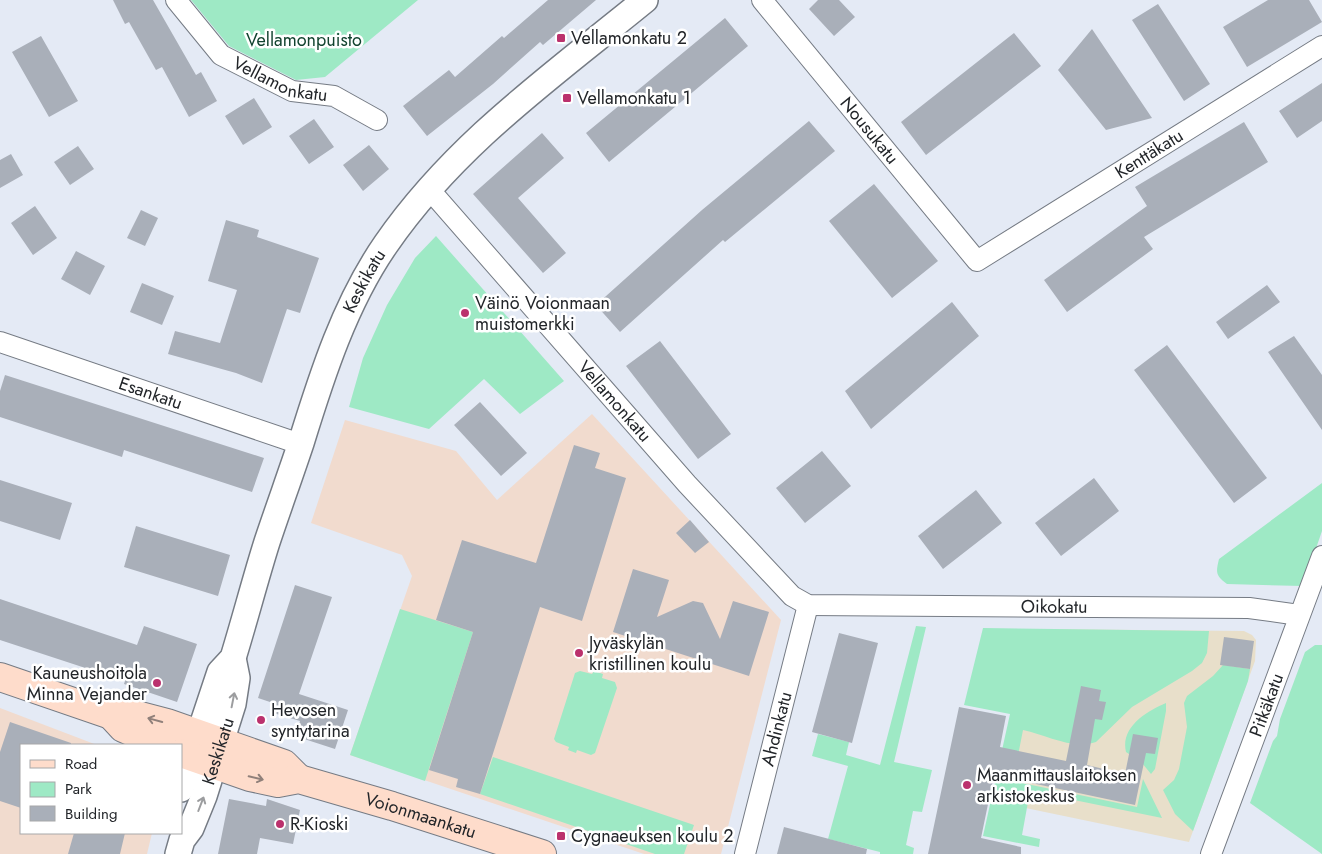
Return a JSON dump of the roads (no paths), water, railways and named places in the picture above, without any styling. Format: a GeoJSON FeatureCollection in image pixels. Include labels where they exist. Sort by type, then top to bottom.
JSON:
{"type":"FeatureCollection","features":[{"type":"Feature","properties":{"kind":"main road","name":"Voionmaankatu"},"geometry":{"type":"LineString","coordinates":[[0,677],[111,715],[129,713],[167,723],[201,750],[284,764],[299,779],[392,806],[542,854]]}},
{"type":"Feature","properties":{"kind":"main road","name":"Voionmaankatu"},"geometry":{"type":"LineString","coordinates":[[111,715],[124,728],[160,744]]}},
{"type":"Feature","properties":{"kind":"street","name":"Vellamonkatu"},"geometry":{"type":"LineString","coordinates":[[176,0],[221,55],[292,91],[334,96],[377,120]]}},
{"type":"Feature","properties":{"kind":"street","name":"Keskikatu"},"geometry":{"type":"LineString","coordinates":[[182,787],[201,750],[233,704],[237,678],[234,658],[267,544],[300,444],[334,348],[356,296],[385,245],[429,189],[450,166],[517,103],[645,0]]}},
{"type":"Feature","properties":{"kind":"street","name":"Nousukatu"},"geometry":{"type":"LineString","coordinates":[[762,0],[977,261]]}},
{"type":"Feature","properties":{"kind":"street","name":"Kenttäkatu"},"geometry":{"type":"LineString","coordinates":[[977,261],[1322,46]]}},
{"type":"Feature","properties":{"kind":"street","name":"Vellamonkatu"},"geometry":{"type":"LineString","coordinates":[[429,189],[687,484],[792,596],[808,605]]}},
{"type":"Feature","properties":{"kind":"street","name":"Esankatu"},"geometry":{"type":"LineString","coordinates":[[0,342],[300,444]]}},
{"type":"Feature","properties":{"kind":"street","name":"Pitkäkatu"},"geometry":{"type":"LineString","coordinates":[[1211,854],[1322,556]]}},
{"type":"Feature","properties":{"kind":"street","name":"Oikokatu"},"geometry":{"type":"LineString","coordinates":[[808,605],[1249,608],[1299,615]]}},
{"type":"Feature","properties":{"kind":"street","name":"Ahdinkatu"},"geometry":{"type":"LineString","coordinates":[[745,854],[808,605]]}},
{"type":"Feature","properties":{"kind":"street","name":"Keskikatu"},"geometry":{"type":"LineString","coordinates":[[180,842],[192,828],[201,750]]}},
{"type":"Feature","properties":{"kind":"place","name":"Vellamonkatu 2"},"geometry":{"type":"Point","coordinates":[561,38]}},
{"type":"Feature","properties":{"kind":"place","name":"Vellamonkatu 1"},"geometry":{"type":"Point","coordinates":[567,98]}},
{"type":"Feature","properties":{"kind":"place","name":"Väinö Voionmaan muistomerkki"},"geometry":{"type":"Point","coordinates":[465,313]}},
{"type":"Feature","properties":{"kind":"place","name":"Jyväskylän kristillinen koulu"},"geometry":{"type":"Point","coordinates":[579,653]}},
{"type":"Feature","properties":{"kind":"place","name":"Kauneushoitola Minna Vejander"},"geometry":{"type":"Point","coordinates":[157,683]}},
{"type":"Feature","properties":{"kind":"place","name":"Hevosen syntytarina"},"geometry":{"type":"Point","coordinates":[261,720]}},
{"type":"Feature","properties":{"kind":"place","name":"Maanmittauslaitoksen arkistokeskus"},"geometry":{"type":"Point","coordinates":[967,785]}},
{"type":"Feature","properties":{"kind":"place","name":"R-Kioski"},"geometry":{"type":"Point","coordinates":[280,824]}},
{"type":"Feature","properties":{"kind":"place","name":"Cygnaeuksen koulu 2"},"geometry":{"type":"Point","coordinates":[561,836]}},
{"type":"Feature","properties":{"kind":"park label","name":"Vellamonpuisto"},"geometry":{"type":"Point","coordinates":[304,40]}}]}
